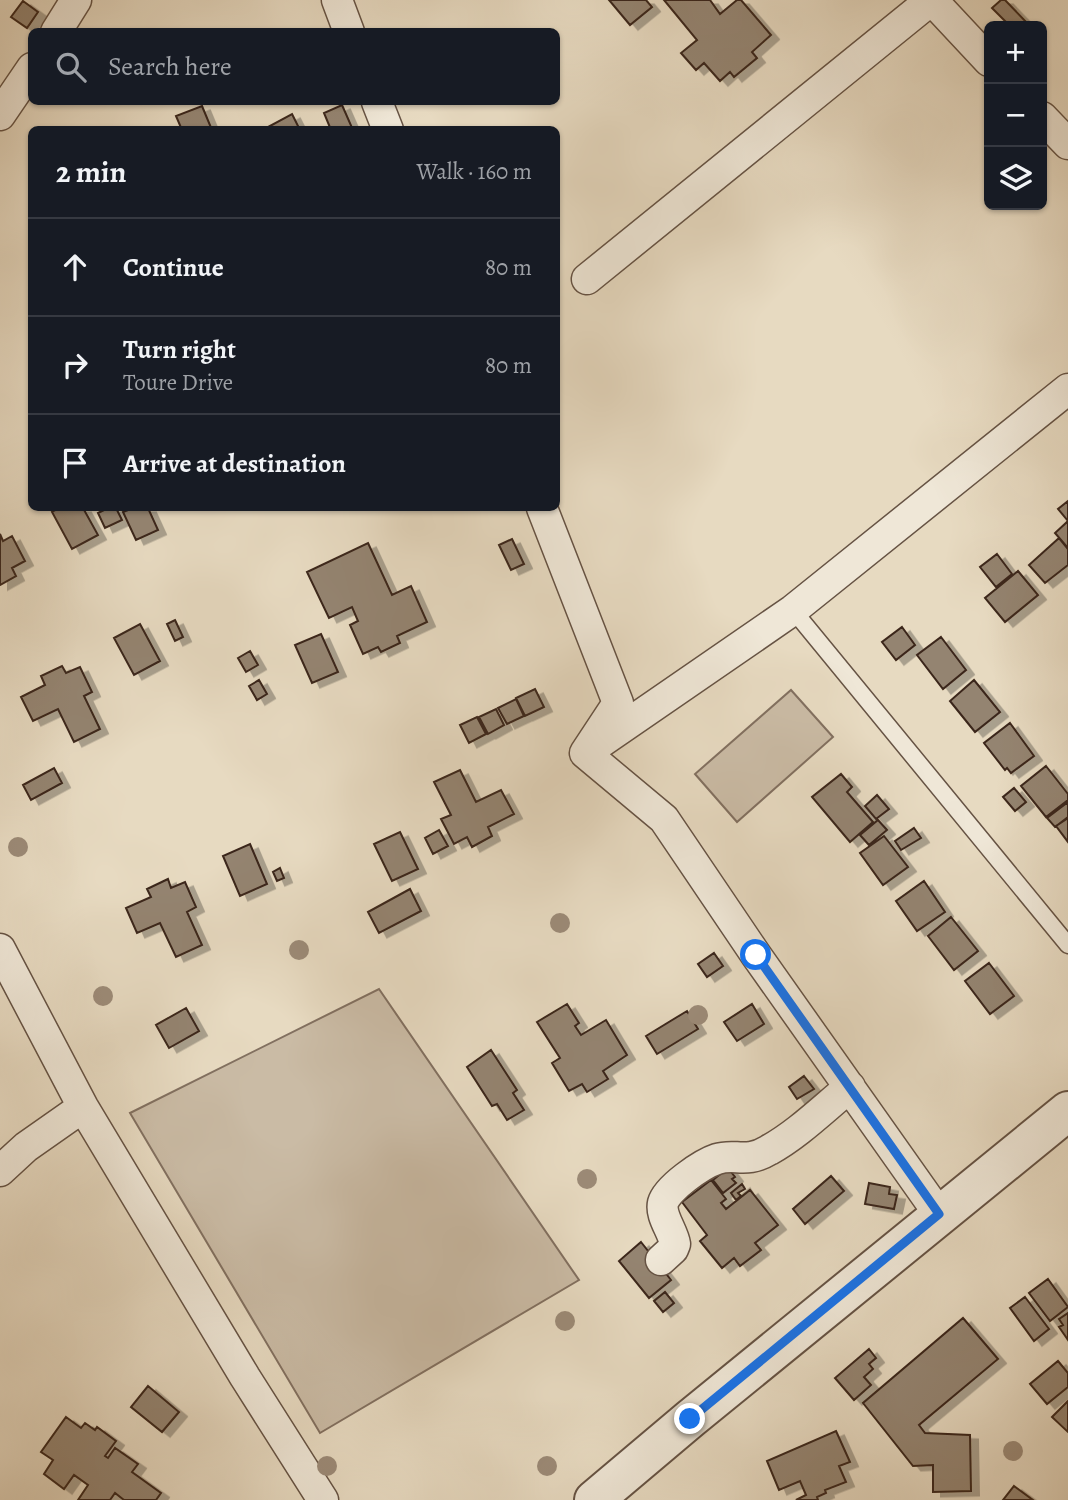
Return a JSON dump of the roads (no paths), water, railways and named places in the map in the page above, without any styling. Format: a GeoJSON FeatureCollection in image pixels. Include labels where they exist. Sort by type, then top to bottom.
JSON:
{"type":"FeatureCollection","features":[{"type":"Feature","properties":{"kind":"street"},"geometry":{"type":"LineString","coordinates":[[58,28],[76,0]]}},
{"type":"Feature","properties":{"kind":"street"},"geometry":{"type":"LineString","coordinates":[[337,0],[348,28]]}},
{"type":"Feature","properties":{"kind":"street"},"geometry":{"type":"LineString","coordinates":[[587,279],[932,0],[984,56]]}},
{"type":"Feature","properties":{"kind":"street"},"geometry":{"type":"LineString","coordinates":[[0,115],[28,74]]}},
{"type":"Feature","properties":{"kind":"street"},"geometry":{"type":"LineString","coordinates":[[378,105],[386,126]]}},
{"type":"Feature","properties":{"kind":"street"},"geometry":{"type":"LineString","coordinates":[[1047,122],[1068,144]]}},
{"type":"Feature","properties":{"kind":"street"},"geometry":{"type":"LineString","coordinates":[[586,753],[793,610],[1068,389]]}},
{"type":"Feature","properties":{"kind":"street"},"geometry":{"type":"LineString","coordinates":[[543,511],[618,703],[586,753]]}},
{"type":"Feature","properties":{"kind":"street"},"geometry":{"type":"LineString","coordinates":[[586,753],[663,819],[939,1214]]}},
{"type":"Feature","properties":{"kind":"street"},"geometry":{"type":"LineString","coordinates":[[0,949],[83,1107],[323,1500]]}},
{"type":"Feature","properties":{"kind":"street"},"geometry":{"type":"LineString","coordinates":[[661,1260],[675,1244],[663,1213],[663,1203],[686,1177],[718,1158],[750,1159],[769,1151],[850,1087]]}},
{"type":"Feature","properties":{"kind":"street"},"geometry":{"type":"LineString","coordinates":[[0,1171],[26,1147],[83,1107]]}},
{"type":"Feature","properties":{"kind":"street"},"geometry":{"type":"LineString","coordinates":[[594,1500],[939,1214],[1068,1111]]}},
{"type":"Feature","properties":{"kind":"lane"},"geometry":{"type":"LineString","coordinates":[[793,610],[1068,945]]}}]}
